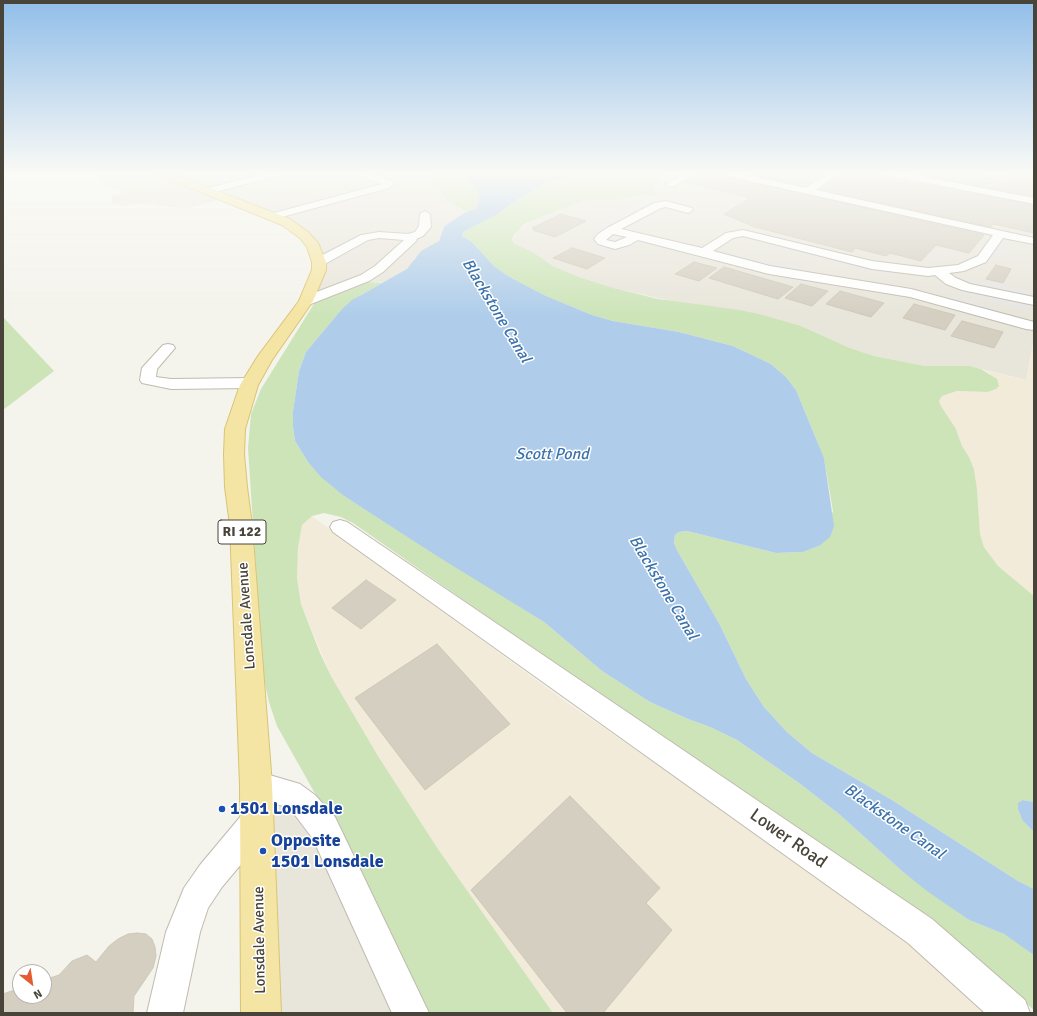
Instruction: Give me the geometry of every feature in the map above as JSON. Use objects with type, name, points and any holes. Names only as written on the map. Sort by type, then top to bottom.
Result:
[{"type":"main road","points":[[282,220],[304,235],[313,246],[319,262]]},
{"type":"main road","name":"Lonsdale Avenue","points":[[261,1013],[256,785],[241,525],[236,487],[234,454],[235,429],[250,383],[264,360],[306,301],[319,270],[319,262]]},
{"type":"street","points":[[319,262],[365,237],[379,235],[410,237],[419,234],[425,227],[425,220]]},
{"type":"street","points":[[630,220],[611,230],[704,252],[769,270],[911,293],[1031,326]]},
{"type":"street","points":[[940,220],[1034,241]]},
{"type":"street","points":[[704,252],[730,235],[744,233],[872,265],[933,271],[960,268],[982,259],[1001,234]]},
{"type":"street","points":[[306,301],[365,278],[404,248],[411,240],[410,237]]},
{"type":"street","points":[[911,293],[933,271]]},
{"type":"street","points":[[933,271],[966,287],[1034,301]]},
{"type":"street","points":[[168,348],[150,368],[148,380],[171,384],[250,383]]},
{"type":"street","name":"Lower Road","points":[[340,527],[920,931],[1012,1013]]},
{"type":"street","points":[[256,785],[290,794],[305,805],[324,828],[411,1013]]},
{"type":"street","points":[[165,1013],[183,932],[196,899],[211,876],[257,821]]},
{"type":"shaded area","points":[[275,220],[455,220],[444,227],[439,241],[415,258],[412,265],[398,276],[382,283],[375,282],[320,293],[312,288],[319,268],[302,232]]},
{"type":"shaded area","points":[[607,220],[648,220],[628,231],[651,237],[622,253],[614,251],[611,253],[585,246],[593,242],[595,235],[585,231]]},
{"type":"shaded area","points":[[1034,220],[1034,339],[1026,380],[970,366],[925,366],[874,356],[850,348],[801,326],[740,310],[684,304],[614,288],[579,277],[553,266],[534,253],[518,247],[512,240],[518,230],[531,221]]},
{"type":"shaded area","points":[[753,236],[901,271],[895,275],[859,269],[751,240]]},
{"type":"shaded area","points":[[1000,242],[1012,246],[1004,258],[991,256]]},
{"type":"shaded area","points":[[737,254],[768,262],[798,266],[798,270],[767,266],[730,257]]},
{"type":"shaded area","points":[[969,280],[985,284],[989,280],[1034,293],[1034,306],[1031,306],[1027,310],[959,293]]},
{"type":"shaded area","points":[[953,296],[993,307],[991,311],[944,299]]},
{"type":"shaded area","points":[[1034,340],[1034,596],[998,566],[984,547],[980,534],[974,469],[962,446],[956,429],[939,401],[942,396],[957,391],[988,392],[996,389],[990,373],[981,369],[1026,380]]},
{"type":"shaded area","points":[[312,516],[569,704],[884,919],[991,1013],[553,1013],[438,849],[378,756],[331,676],[301,604],[297,578],[298,548],[302,525]]},
{"type":"shaded area","points":[[254,781],[319,819],[317,797],[394,944],[426,1013],[256,1013]]},
{"type":"green space","points":[[485,220],[533,220],[523,225],[514,235],[512,240],[515,244],[534,253],[553,266],[579,277],[614,288],[658,299],[759,314],[801,326],[850,348],[874,356],[925,366],[970,366],[981,369],[997,379],[999,386],[996,389],[988,392],[957,391],[942,396],[939,401],[956,429],[962,446],[974,469],[980,534],[984,547],[998,566],[1034,596],[1034,802],[1023,800],[1023,821],[1034,832],[1034,889],[1018,881],[892,800],[812,753],[787,732],[764,707],[746,679],[720,625],[677,550],[674,543],[675,535],[679,532],[687,531],[776,553],[803,552],[819,546],[833,511],[824,459],[796,390],[786,377],[771,364],[733,346],[679,332],[613,321],[592,315],[544,295],[508,276],[495,267],[471,241],[462,236],[461,234]]},
{"type":"green space","points":[[367,282],[382,283],[359,296],[341,310],[306,352],[299,371],[293,411],[293,427],[295,441],[308,462],[344,496],[544,622],[602,671],[650,702],[737,740],[799,783],[839,814],[903,872],[969,920],[1004,934],[1025,947],[1034,955],[1034,1010],[946,936],[353,523],[341,517],[324,513],[312,516],[302,525],[298,548],[297,578],[301,604],[320,653],[331,676],[378,756],[438,849],[553,1013],[426,1013],[394,944],[317,797],[277,726],[269,702],[263,675],[248,448],[251,414],[261,389],[317,299],[352,284]]},
{"type":"green space","points":[[3,317],[54,371],[3,410]]},
{"type":"water","name":"Scott Pond","points":[[453,220],[485,220],[463,232],[462,236],[471,241],[495,267],[508,276],[544,295],[592,315],[613,321],[679,332],[733,346],[771,364],[786,377],[796,390],[824,458],[834,526],[830,537],[819,546],[803,552],[776,553],[687,531],[679,532],[675,535],[674,543],[677,550],[720,625],[746,679],[764,707],[787,732],[812,753],[892,800],[1018,881],[1034,889],[1034,955],[1004,934],[969,920],[927,891],[903,872],[839,814],[799,783],[737,740],[650,702],[602,671],[544,622],[344,496],[321,477],[308,462],[295,441],[293,427],[293,411],[299,371],[306,352],[341,310],[352,300],[407,269],[421,251],[439,241],[444,227]]},
{"type":"water","points":[[1023,800],[1034,802],[1034,832],[1023,821],[1018,809],[1018,803]]},
{"type":"building","points":[[548,220],[586,221],[555,237],[533,230],[536,229],[532,228]]},
{"type":"building","points":[[739,220],[919,220],[984,235],[969,253],[936,245],[921,261],[890,253],[886,256],[855,248],[852,252],[755,227]]},
{"type":"building","points":[[961,220],[1034,220],[1034,233],[993,224],[991,227]]},
{"type":"building","points":[[572,248],[605,258],[587,269],[553,258]]},
{"type":"building","points":[[694,262],[717,268],[699,281],[675,274]]},
{"type":"building","points":[[996,265],[1011,269],[1003,283],[986,279]]},
{"type":"building","points":[[724,267],[793,287],[778,299],[709,278]]},
{"type":"building","points":[[801,284],[828,291],[812,306],[785,298]]},
{"type":"building","points":[[840,291],[884,303],[871,317],[826,304]]},
{"type":"building","points":[[914,304],[955,315],[945,330],[903,318]]},
{"type":"building","points":[[962,321],[1003,332],[994,348],[951,336]]},
{"type":"building","points":[[366,580],[396,600],[361,629],[332,608]]},
{"type":"building","points":[[437,644],[510,724],[425,790],[355,698]]},
{"type":"building","points":[[570,796],[660,888],[646,903],[672,930],[603,1013],[567,1013],[471,890]]},
{"type":"building","points":[[128,934],[146,934],[152,939],[156,956],[153,968],[134,996],[133,1013],[3,1013],[3,994],[12,991],[12,1004],[52,1004],[52,977],[59,975],[72,961],[87,955],[96,962],[109,946]]},
{"type":"place","name":"1501 Lonsdale","points":[[222,809]]},
{"type":"place","name":"Opposite 1501 Lonsdale","points":[[263,851]]},
{"type":"water label","name":"Blackstone Canal","points":[[496,311]]},
{"type":"water label","name":"Blackstone Canal","points":[[663,588]]},
{"type":"water label","name":"Blackstone Canal","points":[[894,822]]}]
